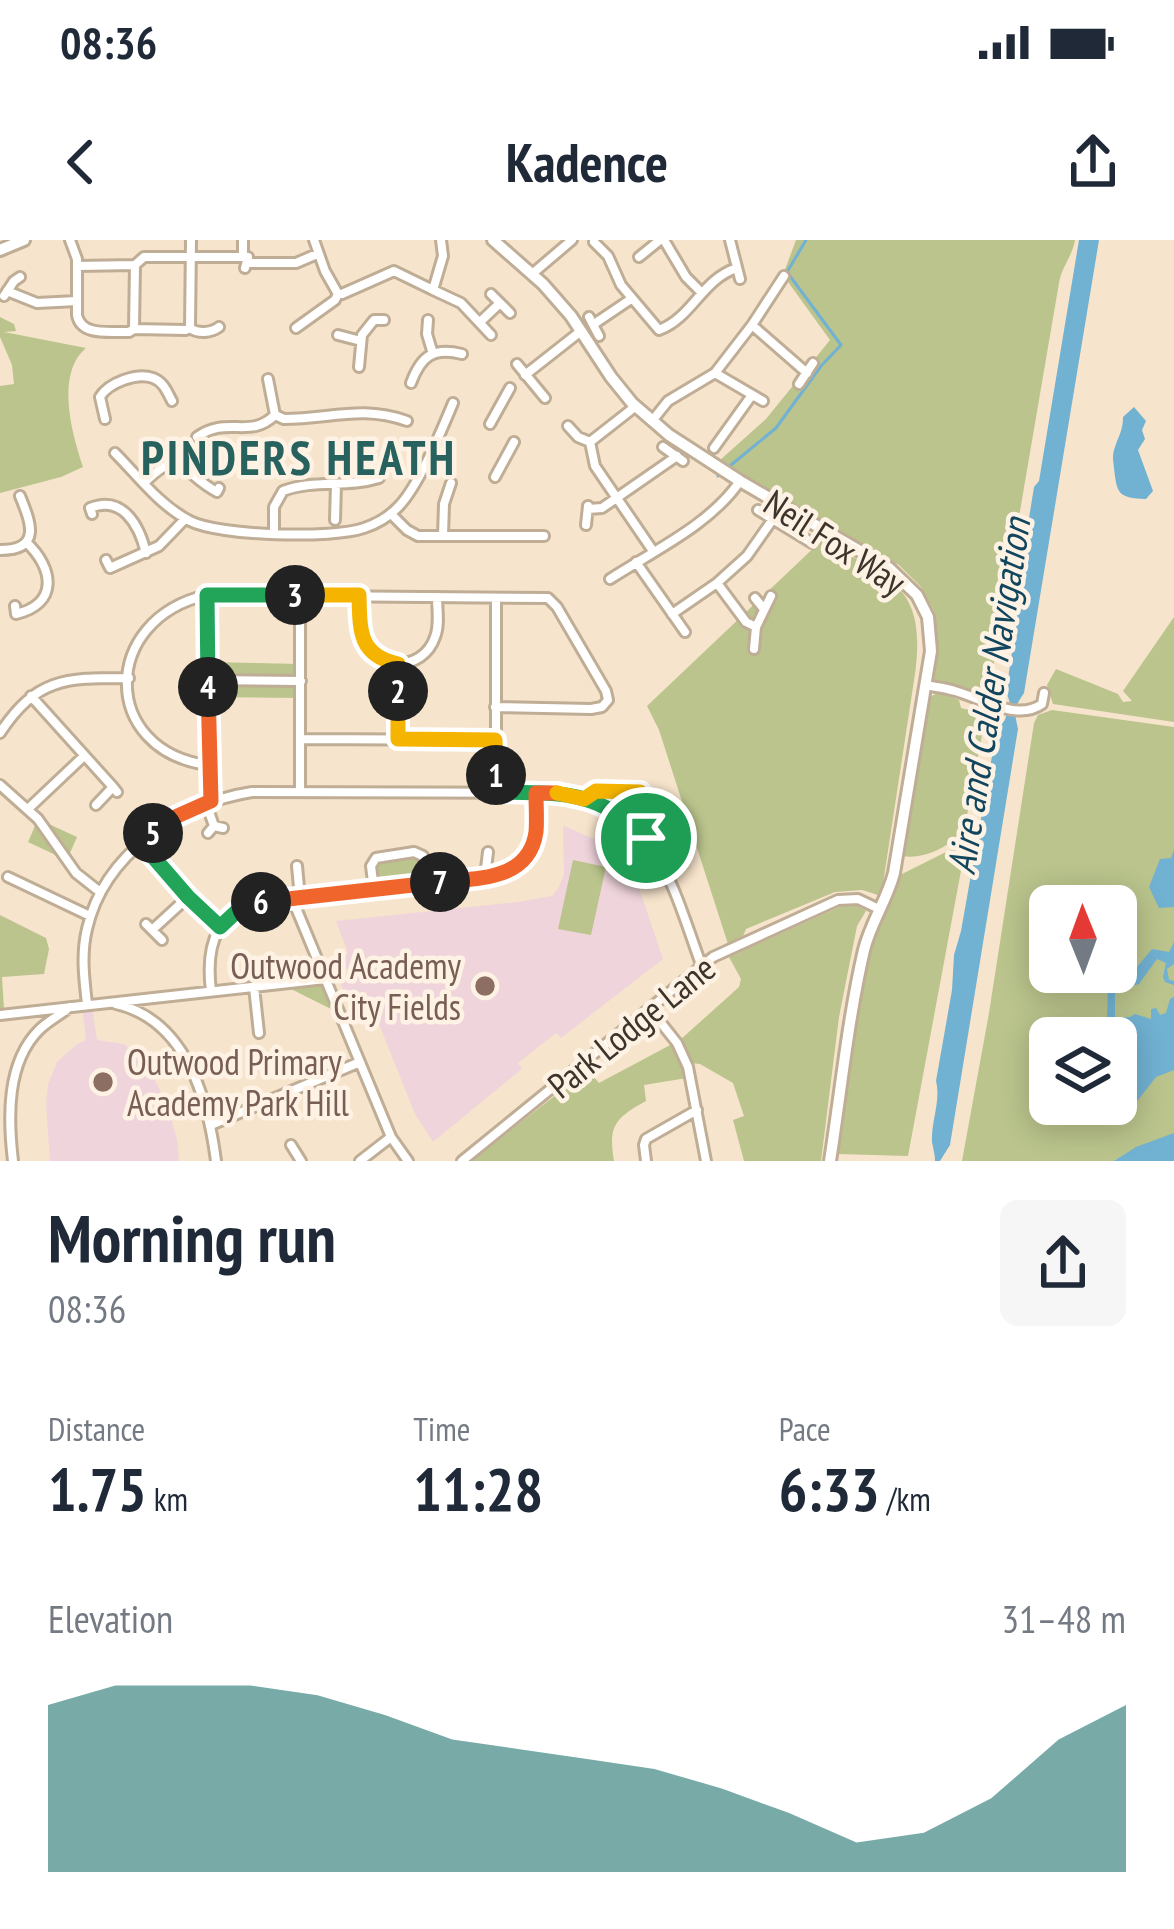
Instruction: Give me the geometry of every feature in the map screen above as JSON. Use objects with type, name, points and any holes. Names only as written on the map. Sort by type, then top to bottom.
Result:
[{"type":"main road","points":[[0,250],[24,240]]},
{"type":"main road","name":"Neil Fox Way","points":[[493,240],[534,276],[581,331],[611,377],[652,421],[740,481],[782,499],[901,576],[928,617],[925,685],[894,873],[864,951],[830,1161]]},
{"type":"street","points":[[70,240],[76,254],[78,323],[84,328],[129,332],[190,328],[196,332],[219,327]]},
{"type":"street","points":[[144,240],[144,257]]},
{"type":"street","points":[[190,328],[191,240]]},
{"type":"street","points":[[243,240],[245,263]]},
{"type":"street","points":[[314,240],[338,294]]},
{"type":"street","points":[[433,290],[443,256],[441,240]]},
{"type":"street","points":[[534,276],[572,240]]},
{"type":"street","points":[[639,256],[662,240],[702,293]]},
{"type":"street","points":[[730,240],[740,279]]},
{"type":"street","points":[[583,254],[595,241],[631,299],[659,330],[669,326],[722,273],[737,268]]},
{"type":"street","points":[[77,266],[135,265],[144,257],[296,263],[317,254]]},
{"type":"street","points":[[134,329],[135,265]]},
{"type":"street","points":[[296,328],[308,312],[338,294],[394,271],[460,303],[491,335]]},
{"type":"street","points":[[652,421],[668,401],[715,373],[784,276]]},
{"type":"street","points":[[20,278],[6,294],[37,303],[77,301]]},
{"type":"street","points":[[491,294],[510,313]]},
{"type":"street","points":[[599,336],[591,320],[631,299]]},
{"type":"street","points":[[480,322],[500,302]]},
{"type":"street","points":[[359,367],[361,340],[377,318]]},
{"type":"street","points":[[428,320],[433,354]]},
{"type":"street","points":[[752,326],[807,373]]},
{"type":"street","points":[[525,375],[581,331]]},
{"type":"street","points":[[344,334],[361,340]]},
{"type":"street","points":[[411,382],[418,365],[433,354],[462,354]]},
{"type":"street","points":[[799,384],[813,363]]},
{"type":"street","points":[[517,364],[545,398]]},
{"type":"street","points":[[715,373],[764,401]]},
{"type":"street","points":[[105,419],[100,397],[112,384],[154,378],[172,400]]},
{"type":"street","points":[[268,379],[274,415]]},
{"type":"street","points":[[490,424],[510,388]]},
{"type":"street","points":[[714,448],[752,395]]},
{"type":"street","points":[[115,453],[155,496],[185,518],[219,532],[348,532],[392,514],[408,495],[453,404]]},
{"type":"street","points":[[590,442],[636,406]]},
{"type":"street","points":[[274,415],[293,419],[363,411],[388,414],[403,422]]},
{"type":"street","points":[[196,437],[216,427],[266,424],[274,415]]},
{"type":"street","points":[[568,426],[590,442]]},
{"type":"street","points":[[495,477],[514,442]]},
{"type":"street","points":[[590,442],[596,466],[653,551]]},
{"type":"street","points":[[586,525],[588,507],[600,509],[680,459],[663,447]]},
{"type":"street","points":[[144,483],[170,463],[179,464],[217,492],[219,488]]},
{"type":"street","points":[[274,532],[274,507],[283,491],[379,478]]},
{"type":"street","points":[[610,579],[700,524],[726,502],[740,481]]},
{"type":"street","points":[[443,536],[444,504],[451,483]]},
{"type":"street","points":[[335,520],[336,484]]},
{"type":"street","points":[[0,550],[15,550],[26,542],[31,527],[20,496]]},
{"type":"street","points":[[92,514],[90,508],[102,503],[126,511],[140,532],[146,553]]},
{"type":"street","points":[[758,510],[812,543]]},
{"type":"street","points":[[392,514],[418,536],[544,536]]},
{"type":"street","points":[[106,560],[110,568],[146,553],[169,538],[185,518]]},
{"type":"street","points":[[672,614],[747,556],[773,520]]},
{"type":"street","points":[[15,606],[16,614],[32,610],[43,603],[46,592],[43,561],[26,542]]},
{"type":"street","points":[[636,562],[685,632]]},
{"type":"street","points":[[717,583],[746,622],[756,628]]},
{"type":"street","points":[[207,595],[208,802],[215,829]]},
{"type":"street","points":[[208,765],[178,758],[151,742],[129,702],[128,679],[132,654],[146,628],[171,608],[207,595],[551,600],[608,700],[592,709],[495,707]]},
{"type":"street","points":[[300,595],[300,791]]},
{"type":"street","points":[[359,595],[365,643],[376,656],[398,664],[418,659],[435,638],[437,597]]},
{"type":"street","points":[[754,649],[756,628],[771,596]]},
{"type":"street","points":[[496,598],[496,792]]},
{"type":"street","points":[[755,598],[763,608]]},
{"type":"street","points":[[398,664],[398,739]]},
{"type":"street","points":[[0,733],[31,696],[50,686],[76,679],[128,679]]},
{"type":"street","points":[[208,680],[301,681]]},
{"type":"street","points":[[925,685],[1023,710],[1039,707],[1044,693]]},
{"type":"street","points":[[31,696],[116,790],[96,805]]},
{"type":"street","points":[[301,739],[495,740]]},
{"type":"street","points":[[28,808],[84,756]]},
{"type":"street","points":[[0,785],[28,808],[66,862],[100,892]]},
{"type":"street","points":[[87,1004],[82,960],[100,892],[142,844],[175,817],[208,802],[252,791],[561,793],[600,804],[646,838],[658,854],[702,967]]},
{"type":"street","points":[[584,799],[596,791],[640,792],[647,800],[646,838]]},
{"type":"street","points":[[211,991],[209,956],[220,927],[236,912],[248,905],[508,872],[527,855],[536,833],[536,793]]},
{"type":"street","points":[[142,844],[220,927]]},
{"type":"street","points":[[374,889],[372,861],[414,852],[423,856],[428,883]]},
{"type":"street","points":[[485,878],[488,852]]},
{"type":"street","points":[[297,866],[296,908],[391,1137],[408,1161]]},
{"type":"street","points":[[8,877],[91,916]]},
{"type":"street","points":[[162,940],[149,926],[188,897]]},
{"type":"street","name":"Park Lodge Lane","points":[[463,1161],[713,957],[752,933],[790,927],[831,898],[855,899],[879,909]]},
{"type":"street","points":[[0,1015],[325,979]]},
{"type":"street","points":[[254,987],[259,1033]]},
{"type":"street","points":[[149,1017],[148,1005],[154,998]]},
{"type":"street","points":[[109,1002],[149,1017],[181,1049],[211,1125],[216,1161]]},
{"type":"street","points":[[13,1161],[10,1124],[15,1077],[24,1050],[42,1027],[72,1006]]},
{"type":"street","points":[[650,1009],[682,1053],[706,1161]]},
{"type":"street","points":[[33,1011],[42,1027]]},
{"type":"street","points":[[211,1125],[360,1062]]},
{"type":"street","points":[[646,1161],[646,1139],[697,1110]]},
{"type":"street","points":[[360,1161],[391,1137]]},
{"type":"street","points":[[291,1145],[302,1161]]},
{"type":"shaded area","name":"Outwood Academy City Fields","points":[[563,825],[611,847],[623,827],[648,856],[657,870],[636,879],[663,959],[561,1038],[556,1033],[518,1063],[522,1069],[433,1142],[415,1114],[366,992],[347,998],[344,993],[339,979],[349,975],[342,957],[348,953],[336,921],[552,896],[564,874]]},
{"type":"shaded area","name":"Outwood Primary Academy Park Hill","points":[[82,1006],[92,1006],[97,1040],[124,1044],[147,1064],[168,1107],[179,1161],[50,1161],[48,1084],[57,1062],[86,1040]]},
{"type":"green space","points":[[796,240],[1075,240],[1059,283],[988,698],[932,679],[937,635],[934,611],[921,587],[899,565],[719,461],[766,419],[830,340],[783,275]]},
{"type":"green space","points":[[0,317],[14,324],[16,331],[4,332],[86,348],[71,373],[69,388],[71,422],[83,467],[0,493],[0,386],[14,384],[0,337]]},
{"type":"green space","points":[[822,540],[899,588],[915,621],[915,674],[882,890],[878,895],[862,890],[835,892],[746,929],[728,944],[659,730],[647,706]]},
{"type":"green space","points":[[1174,617],[1174,722],[1053,704],[1047,685],[1056,669],[1118,694],[1123,702],[1132,701],[1123,691]]},
{"type":"green space","points":[[208,662],[301,664],[301,698],[208,697]]},
{"type":"green space","points":[[939,692],[959,700],[961,708],[986,714],[965,826],[938,850],[903,856],[930,697]]},
{"type":"green space","points":[[1052,710],[1174,727],[1174,1161],[962,1161],[1038,715]]},
{"type":"green space","points":[[38,819],[77,837],[66,862],[28,842]]},
{"type":"green space","points":[[968,833],[908,1156],[838,1154],[870,952],[900,875],[952,849]]},
{"type":"green space","points":[[418,853],[428,883],[374,889],[372,861]]},
{"type":"green space","points":[[573,860],[606,867],[591,935],[558,929]]},
{"type":"green space","points":[[846,904],[866,911],[857,926],[839,1017],[821,1161],[744,1161],[733,1120],[744,1116],[733,1083],[690,1063],[680,1040],[739,987],[741,979],[729,957]]},
{"type":"green space","points":[[0,915],[46,938],[49,949],[44,974],[2,977],[4,1009],[0,1009]]},
{"type":"green space","points":[[314,953],[339,1013],[281,984]]},
{"type":"green space","points":[[674,1043],[687,1078],[644,1085],[646,1101],[621,1118],[613,1131],[614,1161],[471,1161],[588,1070],[599,1083]]},
{"type":"water","points":[[1079,240],[1099,240],[1024,693],[1015,710],[1018,729],[950,1145],[940,1161],[935,1161],[936,1081],[954,955],[997,728],[1010,703],[1006,691],[1017,593]]},
{"type":"water","points":[[1134,407],[1146,421],[1145,439],[1138,450],[1153,491],[1146,499],[1124,496],[1115,477],[1114,450],[1123,417]]},
{"type":"water","points":[[1174,850],[1174,907],[1159,908],[1149,887],[1160,859],[1171,858]]},
{"type":"water","points":[[1174,942],[1174,964],[1167,969],[1174,985],[1165,982],[1166,963],[1157,959],[1137,984],[1137,967],[1152,949],[1169,952]]},
{"type":"water","points":[[1108,993],[1115,993],[1115,1017],[1107,1017]]},
{"type":"water","points":[[1174,997],[1174,1070],[1156,1077],[1137,1101],[1137,1017],[1130,1017],[1135,1014],[1151,1019],[1151,1009],[1156,1008],[1160,1015],[1166,1013]]},
{"type":"water","points":[[1174,1133],[1174,1161],[1114,1161],[1136,1147]]},
{"type":"waterway","points":[[731,465],[776,428],[841,345],[787,272],[806,240]]},
{"type":"place","name":"Outwood Academy City Fields","points":[[485,986]]},
{"type":"place","name":"Outwood Primary Academy Park Hill","points":[[103,1082]]},
{"type":"district","name":"PINDERS HEATH","points":[[299,457]]},
{"type":"route","points":[[646,838],[600,804],[572,794],[561,793],[496,792],[495,740],[398,739],[398,664],[385,662],[365,643],[359,595],[220,594],[207,595],[211,801],[175,817],[142,844],[220,927],[236,912],[259,902],[508,872],[527,855],[536,833],[536,793],[584,799],[596,791],[640,792],[647,800],[646,838]]},
{"type":"water label","name":"Aire and Calder Navigation","points":[[988,696]]}]
